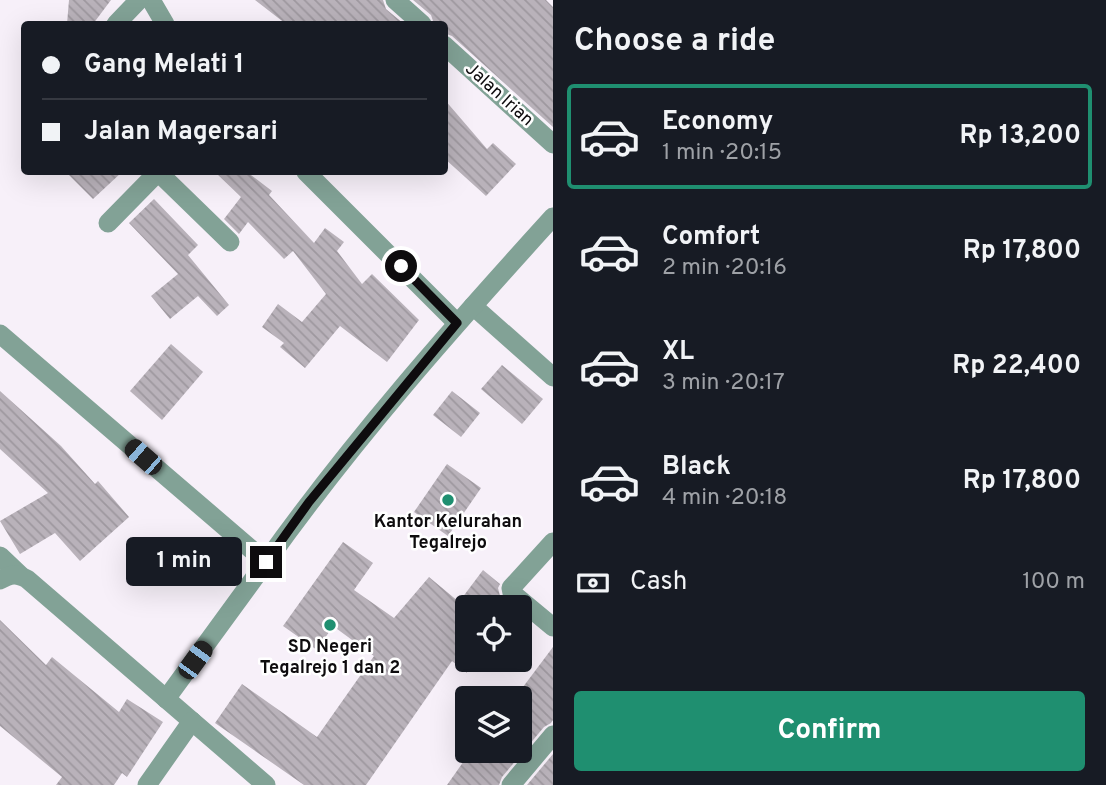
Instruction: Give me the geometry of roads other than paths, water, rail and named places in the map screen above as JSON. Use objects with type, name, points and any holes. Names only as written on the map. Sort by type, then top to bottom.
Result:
[{"type":"street","points":[[119,21],[139,0]]},
{"type":"street","points":[[151,0],[163,21]]},
{"type":"street","points":[[395,0],[419,21]]},
{"type":"street","name":"Jalan Irian","points":[[448,49],[553,144]]},
{"type":"street","points":[[108,223],[155,175]]},
{"type":"street","points":[[161,175],[230,242]]},
{"type":"street","points":[[309,175],[457,323]]},
{"type":"street","points":[[166,699],[309,502],[457,323],[552,220]]},
{"type":"street","points":[[473,306],[553,377]]},
{"type":"street","points":[[0,334],[266,562]]},
{"type":"street","points":[[553,542],[511,588],[512,593],[553,627]]},
{"type":"street","points":[[0,556],[266,785]]},
{"type":"street","points":[[0,580],[11,574],[20,575]]},
{"type":"street","points":[[147,785],[192,721]]},
{"type":"street","points":[[512,785],[553,735]]},
{"type":"place","name":"Kantor Kelurahan Tegalrejo","points":[[448,500]]},
{"type":"place","name":"SD Negeri Tegalrejo 1 dan 2","points":[[330,625]]}]
